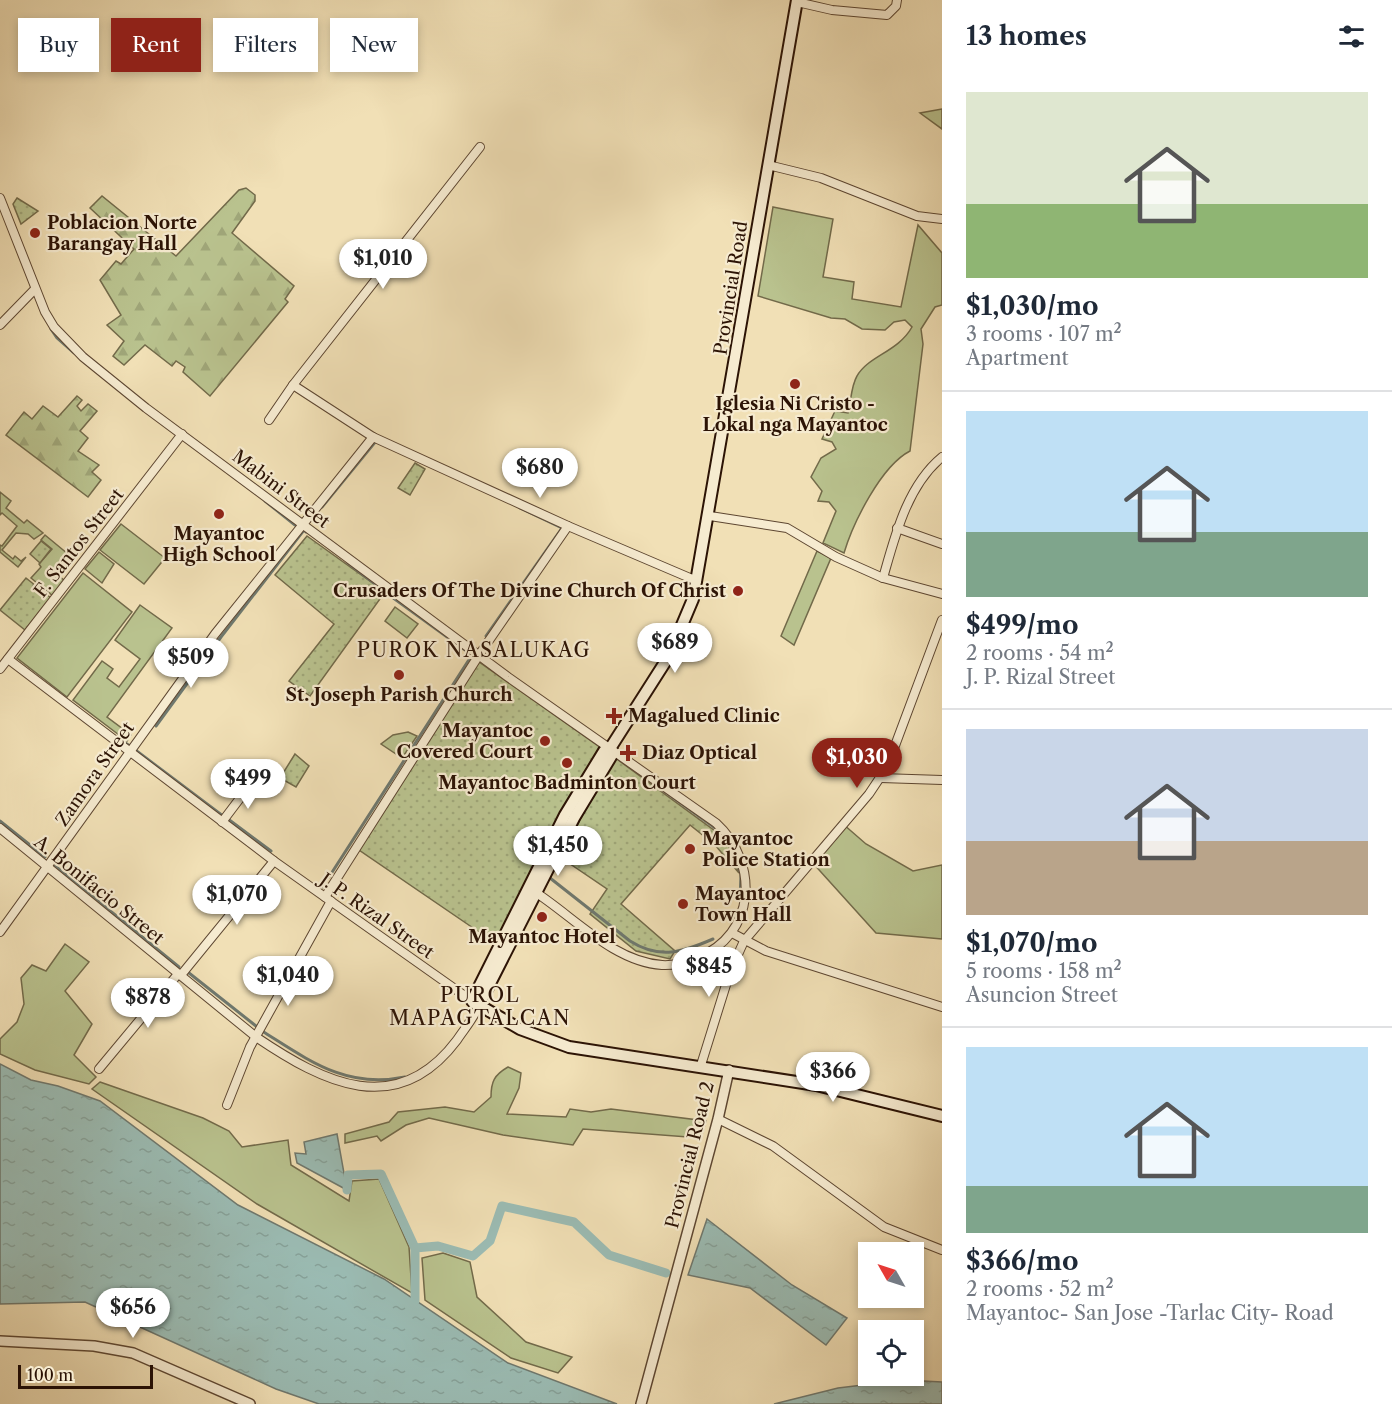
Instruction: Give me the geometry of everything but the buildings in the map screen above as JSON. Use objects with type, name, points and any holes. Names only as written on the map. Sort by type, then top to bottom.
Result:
[{"type":"main road","name":"Provincial Road","points":[[475,1007],[571,814],[612,755],[611,747],[644,699],[676,642],[688,615],[710,516],[797,1]]},
{"type":"main road","name":"Provincial Road 2","points":[[475,1007],[520,1029],[569,1047],[729,1070]]},
{"type":"main road","points":[[729,1070],[853,1093],[942,1116]]},
{"type":"street","points":[[797,1],[832,10],[887,15],[896,6],[897,0]]},
{"type":"street","points":[[269,420],[293,385],[480,147]]},
{"type":"street","points":[[768,165],[821,178],[917,216],[942,219]]},
{"type":"street","name":"Mabini Street","points":[[0,198],[49,320],[67,341],[110,379],[303,526],[479,655],[716,823],[734,843],[743,867],[745,896],[741,916],[732,933]]},
{"type":"street","points":[[0,325],[36,289]]},
{"type":"street","points":[[293,385],[373,437],[568,526],[697,581]]},
{"type":"street","name":"F. Santos Street","points":[[0,669],[182,434]]},
{"type":"street","name":"Zamora Street","points":[[0,933],[246,593],[303,526],[373,437]]},
{"type":"street","points":[[883,578],[897,528],[919,481],[942,457]]},
{"type":"street","points":[[710,516],[787,528],[836,557],[883,578],[942,594]]},
{"type":"street","points":[[227,1105],[238,1073],[328,899],[479,655],[568,526]]},
{"type":"street","points":[[897,528],[942,544]]},
{"type":"street","points":[[701,1065],[730,972],[744,941],[880,778],[893,753],[942,620]]},
{"type":"street","name":"J. P. Rizal Street","points":[[8,659],[274,861],[475,1007]]},
{"type":"street","points":[[880,778],[942,780]]},
{"type":"street","points":[[222,822],[253,781]]},
{"type":"street","name":"A. Bonifacio Street","points":[[0,828],[256,1037],[315,1073],[349,1084],[386,1087],[407,1082],[432,1069],[475,1007]]},
{"type":"street","points":[[99,1069],[274,861]]},
{"type":"street","points":[[532,890],[611,945],[654,964],[679,964],[704,956],[724,943],[732,933],[766,951],[942,1007]]},
{"type":"street","name":"Provincial Road 2","points":[[641,1404],[718,1119],[729,1070]]},
{"type":"street","points":[[718,1119],[773,1146],[884,1227],[942,1250]]},
{"type":"street","points":[[0,1341],[94,1346],[133,1353],[250,1404]]},
{"type":"green space","points":[[942,109],[942,129],[920,113]]},
{"type":"green space","points":[[246,188],[255,195],[255,201],[232,233],[294,286],[285,299],[288,302],[210,396],[183,372],[185,367],[176,361],[172,366],[145,345],[124,365],[113,356],[124,341],[107,325],[121,315],[100,280],[116,261],[121,264],[134,249],[90,208],[102,196],[176,256],[239,190]]},
{"type":"green space","points":[[17,198],[38,211],[21,224],[13,204]]},
{"type":"green space","points":[[773,207],[833,219],[823,277],[854,282],[852,299],[901,307],[918,225],[942,253],[942,305],[935,307],[921,329],[923,344],[910,451],[899,458],[879,482],[861,511],[844,553],[823,543],[836,511],[829,502],[818,501],[822,491],[811,477],[821,458],[836,449],[832,442],[822,439],[835,411],[848,413],[853,384],[862,369],[899,342],[912,327],[905,320],[894,322],[885,330],[862,329],[845,319],[831,318],[758,296]]},
{"type":"green space","points":[[77,396],[82,400],[77,406],[81,411],[88,404],[97,411],[80,431],[88,438],[78,451],[99,465],[92,472],[101,480],[88,497],[6,435],[24,412],[32,419],[43,406],[58,417]]},
{"type":"green space","points":[[415,463],[425,469],[410,495],[398,488]]},
{"type":"green space","points":[[0,492],[11,501],[6,508],[24,523],[27,520],[43,533],[34,539],[28,534],[16,533],[2,550],[13,559],[15,556],[21,561],[26,557],[18,567],[0,552],[0,545],[2,546],[17,526],[2,513],[0,515]]},
{"type":"green space","points":[[121,524],[165,558],[144,584],[100,550]]},
{"type":"green space","points":[[45,535],[74,559],[58,575],[65,581],[53,596],[31,578],[52,549],[41,540]]},
{"type":"green space","points":[[307,536],[385,592],[310,696],[289,681],[334,624],[275,575]]},
{"type":"green space","points":[[41,541],[51,549],[40,563],[30,554]]},
{"type":"green space","points":[[817,551],[831,558],[794,645],[781,636]]},
{"type":"green space","points":[[99,552],[114,564],[102,583],[85,569]]},
{"type":"green space","points":[[83,573],[132,612],[67,697],[17,658]]},
{"type":"green space","points":[[26,578],[51,598],[25,630],[0,610]]},
{"type":"green space","points":[[140,605],[172,628],[107,717],[131,735],[127,741],[73,700],[102,661],[113,669],[107,678],[119,687],[140,659],[115,640]]},
{"type":"green space","points":[[395,607],[418,624],[407,638],[385,621]]},
{"type":"green space","points":[[479,662],[601,748],[498,945],[359,850]]},
{"type":"green space","points":[[408,732],[417,736],[402,758],[381,744],[393,735]]},
{"type":"green space","points":[[295,754],[309,766],[296,787],[280,778]]},
{"type":"green space","points":[[614,757],[726,839],[739,873],[715,845],[690,825],[621,904],[675,951],[670,959],[636,951],[590,914],[607,889],[560,857]]},
{"type":"green space","points":[[843,824],[866,844],[913,871],[942,865],[942,939],[876,933],[811,861]]},
{"type":"green space","points":[[65,944],[89,962],[65,991],[92,1024],[74,1055],[96,1077],[89,1084],[35,1070],[0,1054],[0,1039],[17,1022],[24,1004],[21,978],[32,965],[46,971]]},
{"type":"green space","points":[[508,1067],[521,1073],[519,1088],[507,1114],[566,1117],[570,1109],[591,1112],[611,1109],[706,1121],[701,1138],[583,1129],[573,1145],[503,1135],[429,1118],[406,1125],[381,1141],[377,1136],[345,1143],[345,1134],[389,1122],[398,1112],[445,1107],[474,1112],[491,1097],[494,1079]]},
{"type":"green space","points":[[100,1082],[203,1118],[229,1131],[242,1147],[288,1140],[291,1165],[349,1201],[352,1181],[379,1179],[409,1247],[412,1293],[257,1204],[92,1089]]},
{"type":"green space","points":[[443,1253],[470,1262],[477,1297],[526,1342],[572,1357],[558,1373],[511,1358],[425,1300],[422,1258]]},
{"type":"water","points":[[0,1064],[31,1080],[58,1086],[100,1101],[238,1205],[384,1279],[508,1363],[617,1404],[319,1404],[276,1389],[85,1302],[0,1304]]},
{"type":"water","points":[[337,1134],[347,1190],[297,1163],[295,1153],[306,1154],[304,1142]]},
{"type":"water","points":[[707,1219],[792,1285],[847,1318],[826,1345],[750,1288],[688,1275]]},
{"type":"water","points":[[924,1381],[942,1382],[942,1404],[774,1404],[838,1388],[858,1386],[924,1386]]},
{"type":"waterway","points":[[51,329],[57,338],[74,353]]},
{"type":"waterway","points":[[322,507],[376,441]]},
{"type":"waterway","points":[[265,501],[295,525]]},
{"type":"waterway","points":[[486,636],[562,528],[520,508]]},
{"type":"waterway","points":[[156,726],[221,637],[304,530],[306,532]]},
{"type":"waterway","points":[[347,562],[383,590]]},
{"type":"waterway","points":[[329,877],[472,655],[385,592]]},
{"type":"waterway","points":[[116,737],[130,746]]},
{"type":"waterway","points":[[134,749],[223,816]]},
{"type":"waterway","points":[[660,788],[718,830]]},
{"type":"waterway","points":[[228,819],[271,851]]},
{"type":"waterway","points":[[0,821],[45,857]]},
{"type":"waterway","points":[[735,855],[741,874],[740,900]]},
{"type":"waterway","points":[[55,866],[179,967]]},
{"type":"waterway","points":[[550,878],[630,941],[651,951],[672,952],[713,939]]},
{"type":"waterway","points":[[189,973],[256,1026]]},
{"type":"waterway","points":[[262,1031],[296,1053],[346,1076],[384,1080],[405,1077]]},
{"type":"waterway","points":[[347,1190],[348,1175],[381,1174],[415,1248]]},
{"type":"waterway","points":[[415,1301],[415,1248],[438,1246],[473,1256],[490,1241],[502,1206],[574,1222],[609,1255],[666,1273]]},
{"type":"place","name":"Poblacion Norte Barangay Hall","points":[[35,233]]},
{"type":"place","name":"Iglesia Ni Cristo - Lokal nga Mayantoc","points":[[795,384]]},
{"type":"place","name":"Mayantoc High School","points":[[219,514]]},
{"type":"place","name":"Crusaders Of The Divine Church Of Christ","points":[[738,591]]},
{"type":"place","name":"St. Joseph Parish Church","points":[[399,675]]},
{"type":"place","name":"Magalued Clinic","points":[[614,716]]},
{"type":"place","name":"Mayantoc Covered Court","points":[[545,741]]},
{"type":"place","name":"Diaz Optical","points":[[628,753]]},
{"type":"place","name":"Mayantoc Badminton Court","points":[[567,763]]},
{"type":"place","name":"Mayantoc Police Station","points":[[690,849]]},
{"type":"place","name":"Mayantoc Town Hall","points":[[683,904]]},
{"type":"place","name":"Mayantoc Hotel","points":[[542,917]]},
{"type":"district","name":"PUROK NASALUKAG","points":[[474,650]]},
{"type":"district","name":"PUROL MAPAGTALCAN","points":[[480,1006]]}]
